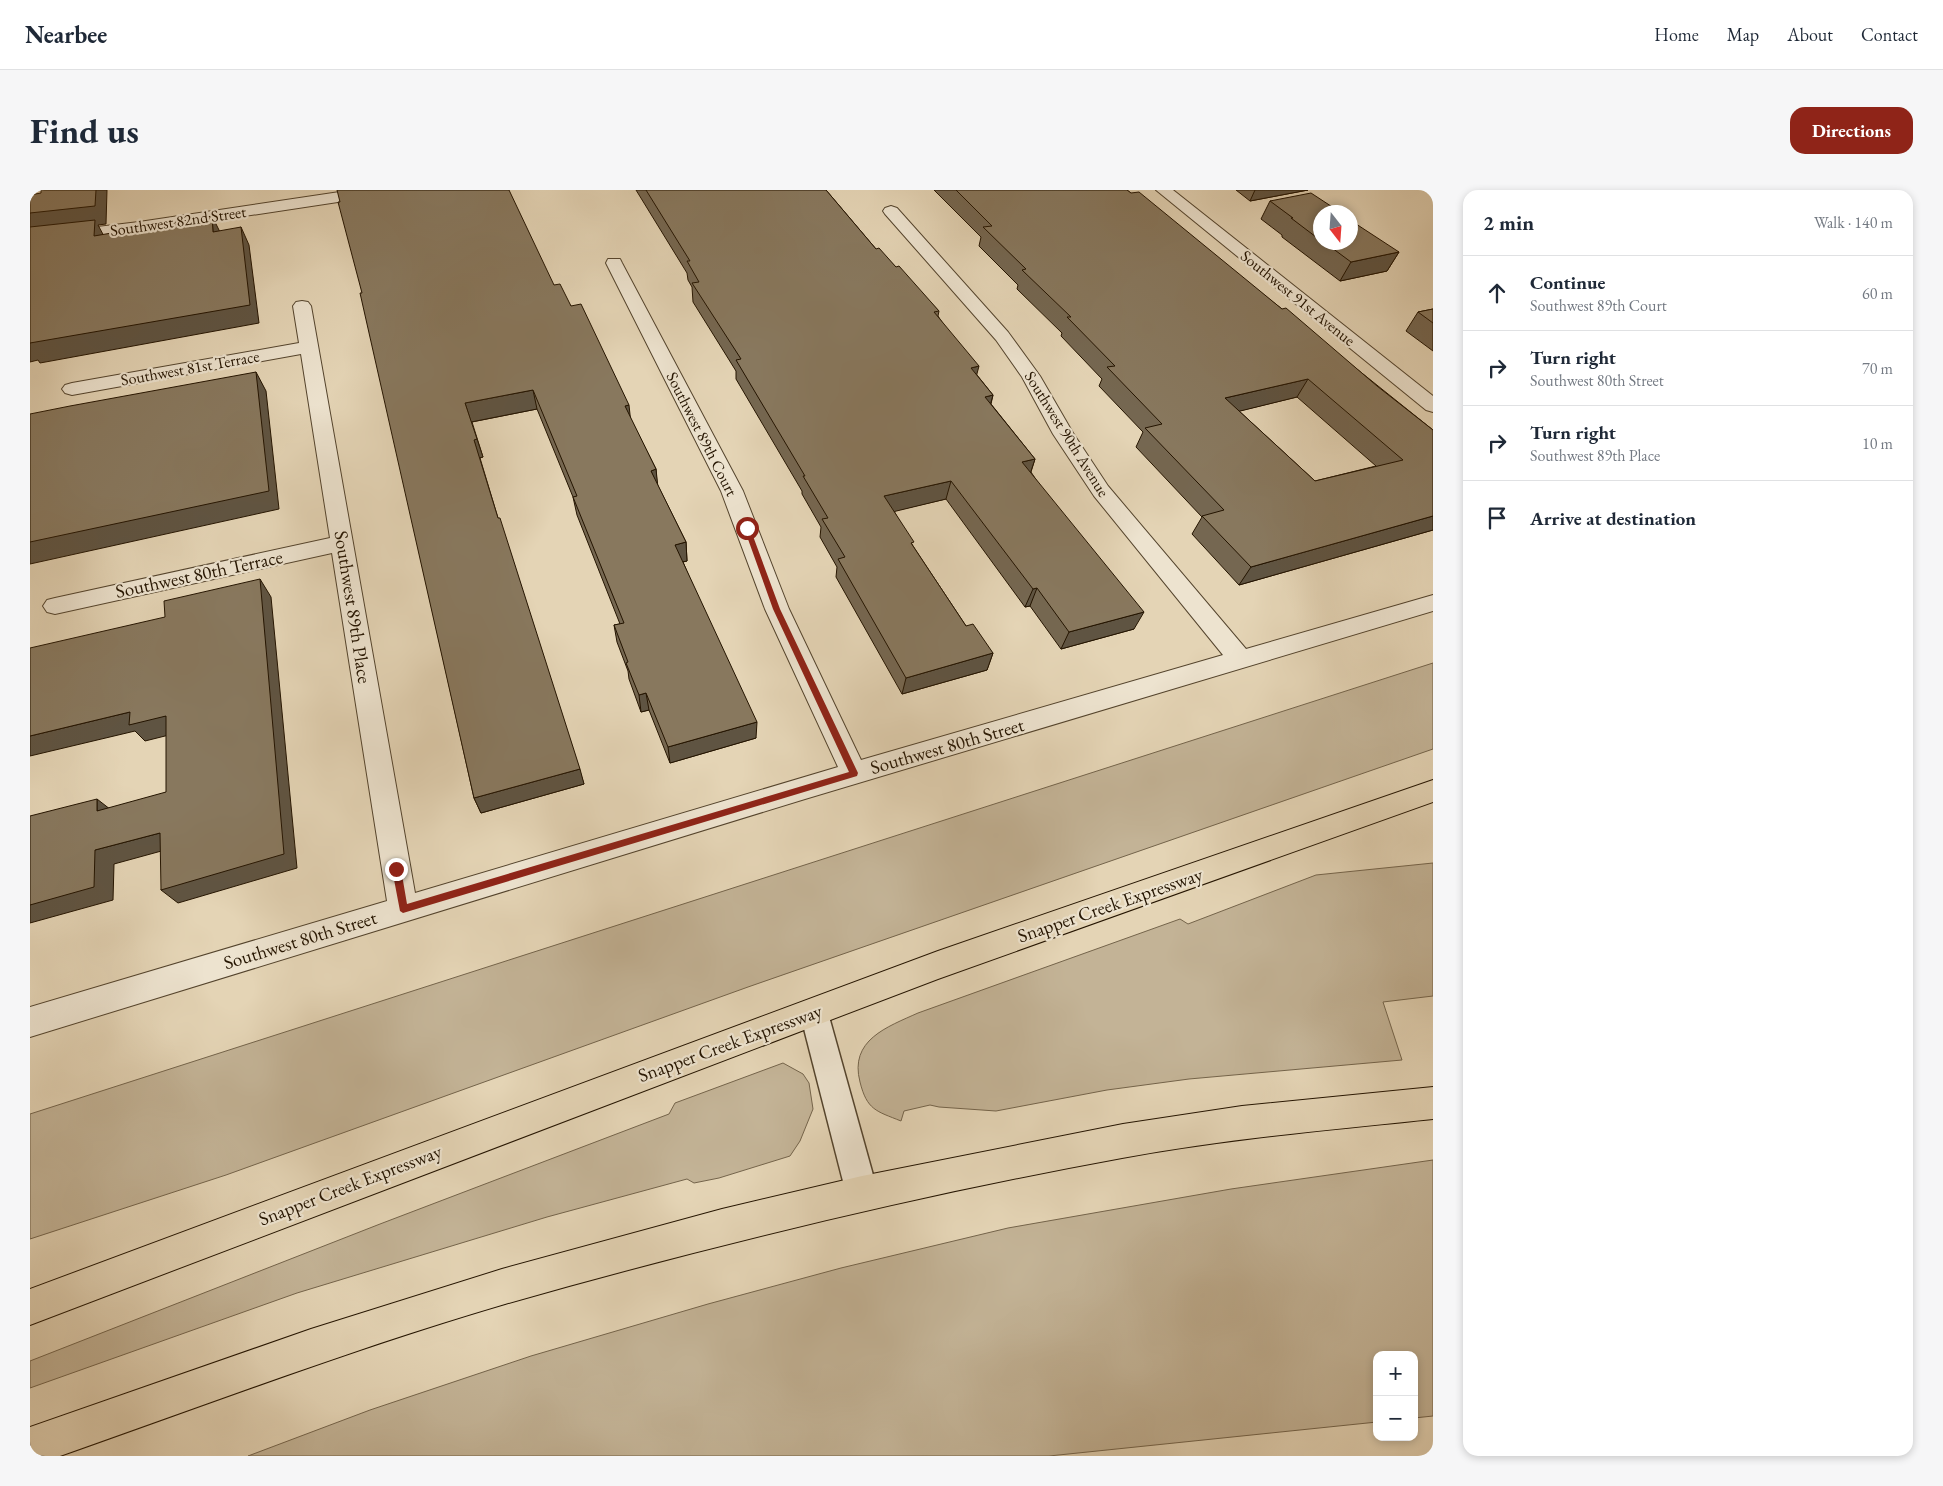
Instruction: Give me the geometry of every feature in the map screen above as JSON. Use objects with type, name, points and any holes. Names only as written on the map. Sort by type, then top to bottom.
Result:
[{"type":"highway","name":"Snapper Creek Expressway","points":[[30,1306],[938,965],[1433,791]]},
{"type":"highway","points":[[30,1447],[311,1348],[502,1287],[722,1227],[862,1193],[1123,1140],[1242,1123],[1433,1103]]},
{"type":"street","name":"Southwest 82nd Street","points":[[30,240],[130,228],[283,198],[384,190]]},
{"type":"street","name":"Southwest 91st Avenue","points":[[1164,190],[1433,406]]},
{"type":"street","name":"Southwest 90th Avenue","points":[[891,211],[1002,336],[1031,376],[1063,434],[1101,491],[1242,660]]},
{"type":"street","name":"Southwest 89th Court","points":[[614,263],[732,491],[776,609],[854,773]]},
{"type":"street","name":"Southwest 89th Place","points":[[302,306],[403,909]]},
{"type":"street","name":"Southwest 81st Terrace","points":[[72,389],[309,347]]},
{"type":"street","name":"Southwest 80th Terrace","points":[[55,606],[343,543]]},
{"type":"street","name":"Southwest 80th Street","points":[[30,1022],[854,773],[1433,603]]},
{"type":"lane","points":[[814,1013],[862,1193]]},
{"type":"shaded area","points":[[1433,663],[1433,749],[748,987],[226,1175],[30,1239],[30,1114]]},
{"type":"shaded area","points":[[1433,863],[1433,996],[1383,1002],[1402,1060],[1189,1079],[1107,1090],[996,1111],[930,1105],[904,1111],[901,1121],[879,1112],[869,1104],[863,1091],[858,1068],[860,1055],[865,1045],[883,1030],[918,1013],[1180,919],[1188,924],[1316,875]]},
{"type":"shaded area","points":[[783,1063],[803,1074],[809,1083],[813,1109],[800,1141],[790,1156],[719,1178],[694,1183],[687,1179],[547,1217],[297,1293],[30,1388],[30,1361],[380,1224],[669,1114],[675,1103]]},
{"type":"shaded area","points":[[1433,1160],[1433,1416],[1418,1418],[1418,1351],[1373,1351],[1373,1422],[1049,1456],[248,1456],[370,1410],[531,1356],[708,1304],[841,1268],[1008,1228],[1231,1189]]},
{"type":"building","points":[[41,190],[96,190],[95,206],[30,213],[30,195],[41,193]]},
{"type":"building","points":[[337,190],[509,190],[554,285],[560,284],[571,306],[581,304],[629,405],[625,406],[656,469],[651,471],[686,542],[675,545],[757,722],[668,747],[646,693],[639,695],[626,663],[628,662],[614,625],[624,623],[573,497],[577,496],[533,390],[465,403],[477,439],[474,440],[498,518],[500,518],[580,769],[474,798],[360,293],[362,293],[338,202],[340,202]]},
{"type":"building","points":[[646,190],[826,190],[876,249],[879,248],[896,267],[899,266],[939,311],[934,312],[979,366],[971,368],[993,395],[985,397],[1035,459],[1022,462],[1144,612],[1069,632],[1037,588],[1033,589],[951,481],[884,496],[914,542],[911,543],[966,626],[973,624],[993,653],[906,678],[838,559],[845,557],[822,519],[828,518],[736,360],[741,359],[692,283],[699,282],[687,261],[690,261]]},
{"type":"building","points":[[956,190],[1127,190],[1131,193],[1139,192],[1282,309],[1286,308],[1377,386],[1433,430],[1433,516],[1251,567],[1202,516],[1224,510],[1145,428],[1162,424],[1107,367],[1115,366],[1067,317],[1071,317],[1022,270],[1026,269],[983,227],[992,226]],"holes":[[[1308,379],[1403,460],[1315,481],[1225,398]]]},
{"type":"building","points":[[1311,193],[1329,205],[1313,205],[1313,235],[1270,201]]},
{"type":"building","points":[[212,216],[213,232],[241,227],[250,305],[30,343],[30,227],[95,220],[94,236]]},
{"type":"building","points":[[1358,225],[1399,252],[1351,262],[1335,250],[1358,250]]},
{"type":"building","points":[[1433,309],[1433,323],[1418,312]]},
{"type":"building","points":[[256,372],[269,491],[30,542],[30,414]]},
{"type":"building","points":[[260,579],[284,854],[161,890],[160,833],[95,850],[94,887],[30,905],[30,816],[97,799],[97,811],[166,792],[166,716],[129,725],[130,712],[30,736],[30,648],[165,617],[164,601]]},
{"type":"route","points":[[396,869],[403,909],[854,773],[776,609],[747,528]]}]
